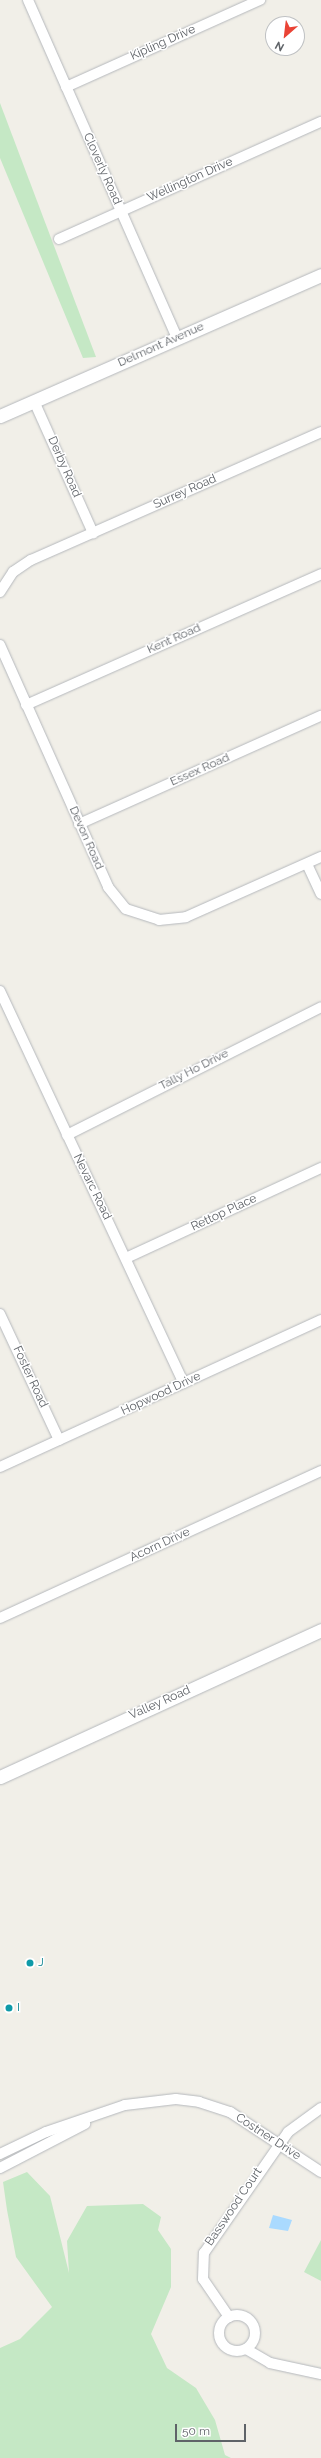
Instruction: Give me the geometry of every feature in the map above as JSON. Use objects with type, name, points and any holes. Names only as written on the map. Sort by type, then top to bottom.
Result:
[{"type":"street","name":"Cloverly Road","points":[[28,0],[177,338]]},
{"type":"street","name":"Kipling Drive","points":[[66,87],[260,0]]},
{"type":"street","name":"Wellington Drive","points":[[59,239],[321,122]]},
{"type":"street","name":"Delmont Avenue","points":[[0,416],[321,275]]},
{"type":"street","name":"Derby Road","points":[[34,401],[93,533]]},
{"type":"street","name":"Surrey Road","points":[[0,592],[13,572],[48,552],[321,432]]},
{"type":"street","name":"Kent Road","points":[[26,705],[321,574]]},
{"type":"street","name":"Devon Road","points":[[0,645],[111,893],[136,915],[172,920],[247,890],[321,857]]},
{"type":"street","name":"Essex Road","points":[[79,824],[321,716]]},
{"type":"street","points":[[307,864],[321,894]]},
{"type":"street","name":"Nevarc Road","points":[[0,991],[184,1383]]},
{"type":"street","name":"Tally Ho Drive","points":[[67,1135],[321,1006]]},
{"type":"street","name":"Rettop Place","points":[[126,1258],[321,1168]]},
{"type":"street","name":"Foster Road","points":[[0,1314],[59,1440]]},
{"type":"street","name":"Hopwood Drive","points":[[0,1467],[321,1320]]},
{"type":"street","name":"Acorn Drive","points":[[0,1618],[321,1471]]},
{"type":"street","name":"Valley Road","points":[[0,1777],[321,1630]]},
{"type":"street","name":"Costner Drive","points":[[0,2154],[46,2132],[97,2116],[125,2105],[149,2100],[199,2102],[230,2112],[321,2172]]},
{"type":"street","name":"Basswood Court","points":[[229,2317],[203,2279],[204,2253],[279,2143],[298,2123],[321,2108]]},
{"type":"street","name":"Costner Drive","points":[[0,2168],[56,2141],[97,2116]]},
{"type":"street","points":[[246,2350],[255,2337],[255,2328],[245,2316],[229,2317],[219,2330],[221,2342],[230,2350],[246,2350],[270,2363],[321,2374]]},
{"type":"green space","points":[[0,103],[96,357],[83,358],[0,158]]},
{"type":"green space","points":[[27,2172],[50,2196],[69,2273],[67,2241],[87,2206],[143,2204],[161,2217],[158,2230],[171,2249],[171,2287],[151,2334],[167,2368],[196,2388],[215,2420],[225,2455],[231,2458],[0,2458],[0,2348],[20,2339],[52,2307],[16,2257],[7,2210],[3,2182]]},
{"type":"green space","points":[[321,2240],[321,2281],[304,2272]]},
{"type":"water","points":[[273,2215],[292,2220],[288,2231],[269,2228]]},
{"type":"place","name":"J","points":[[30,1963]]},
{"type":"place","name":"I","points":[[9,2008]]}]
